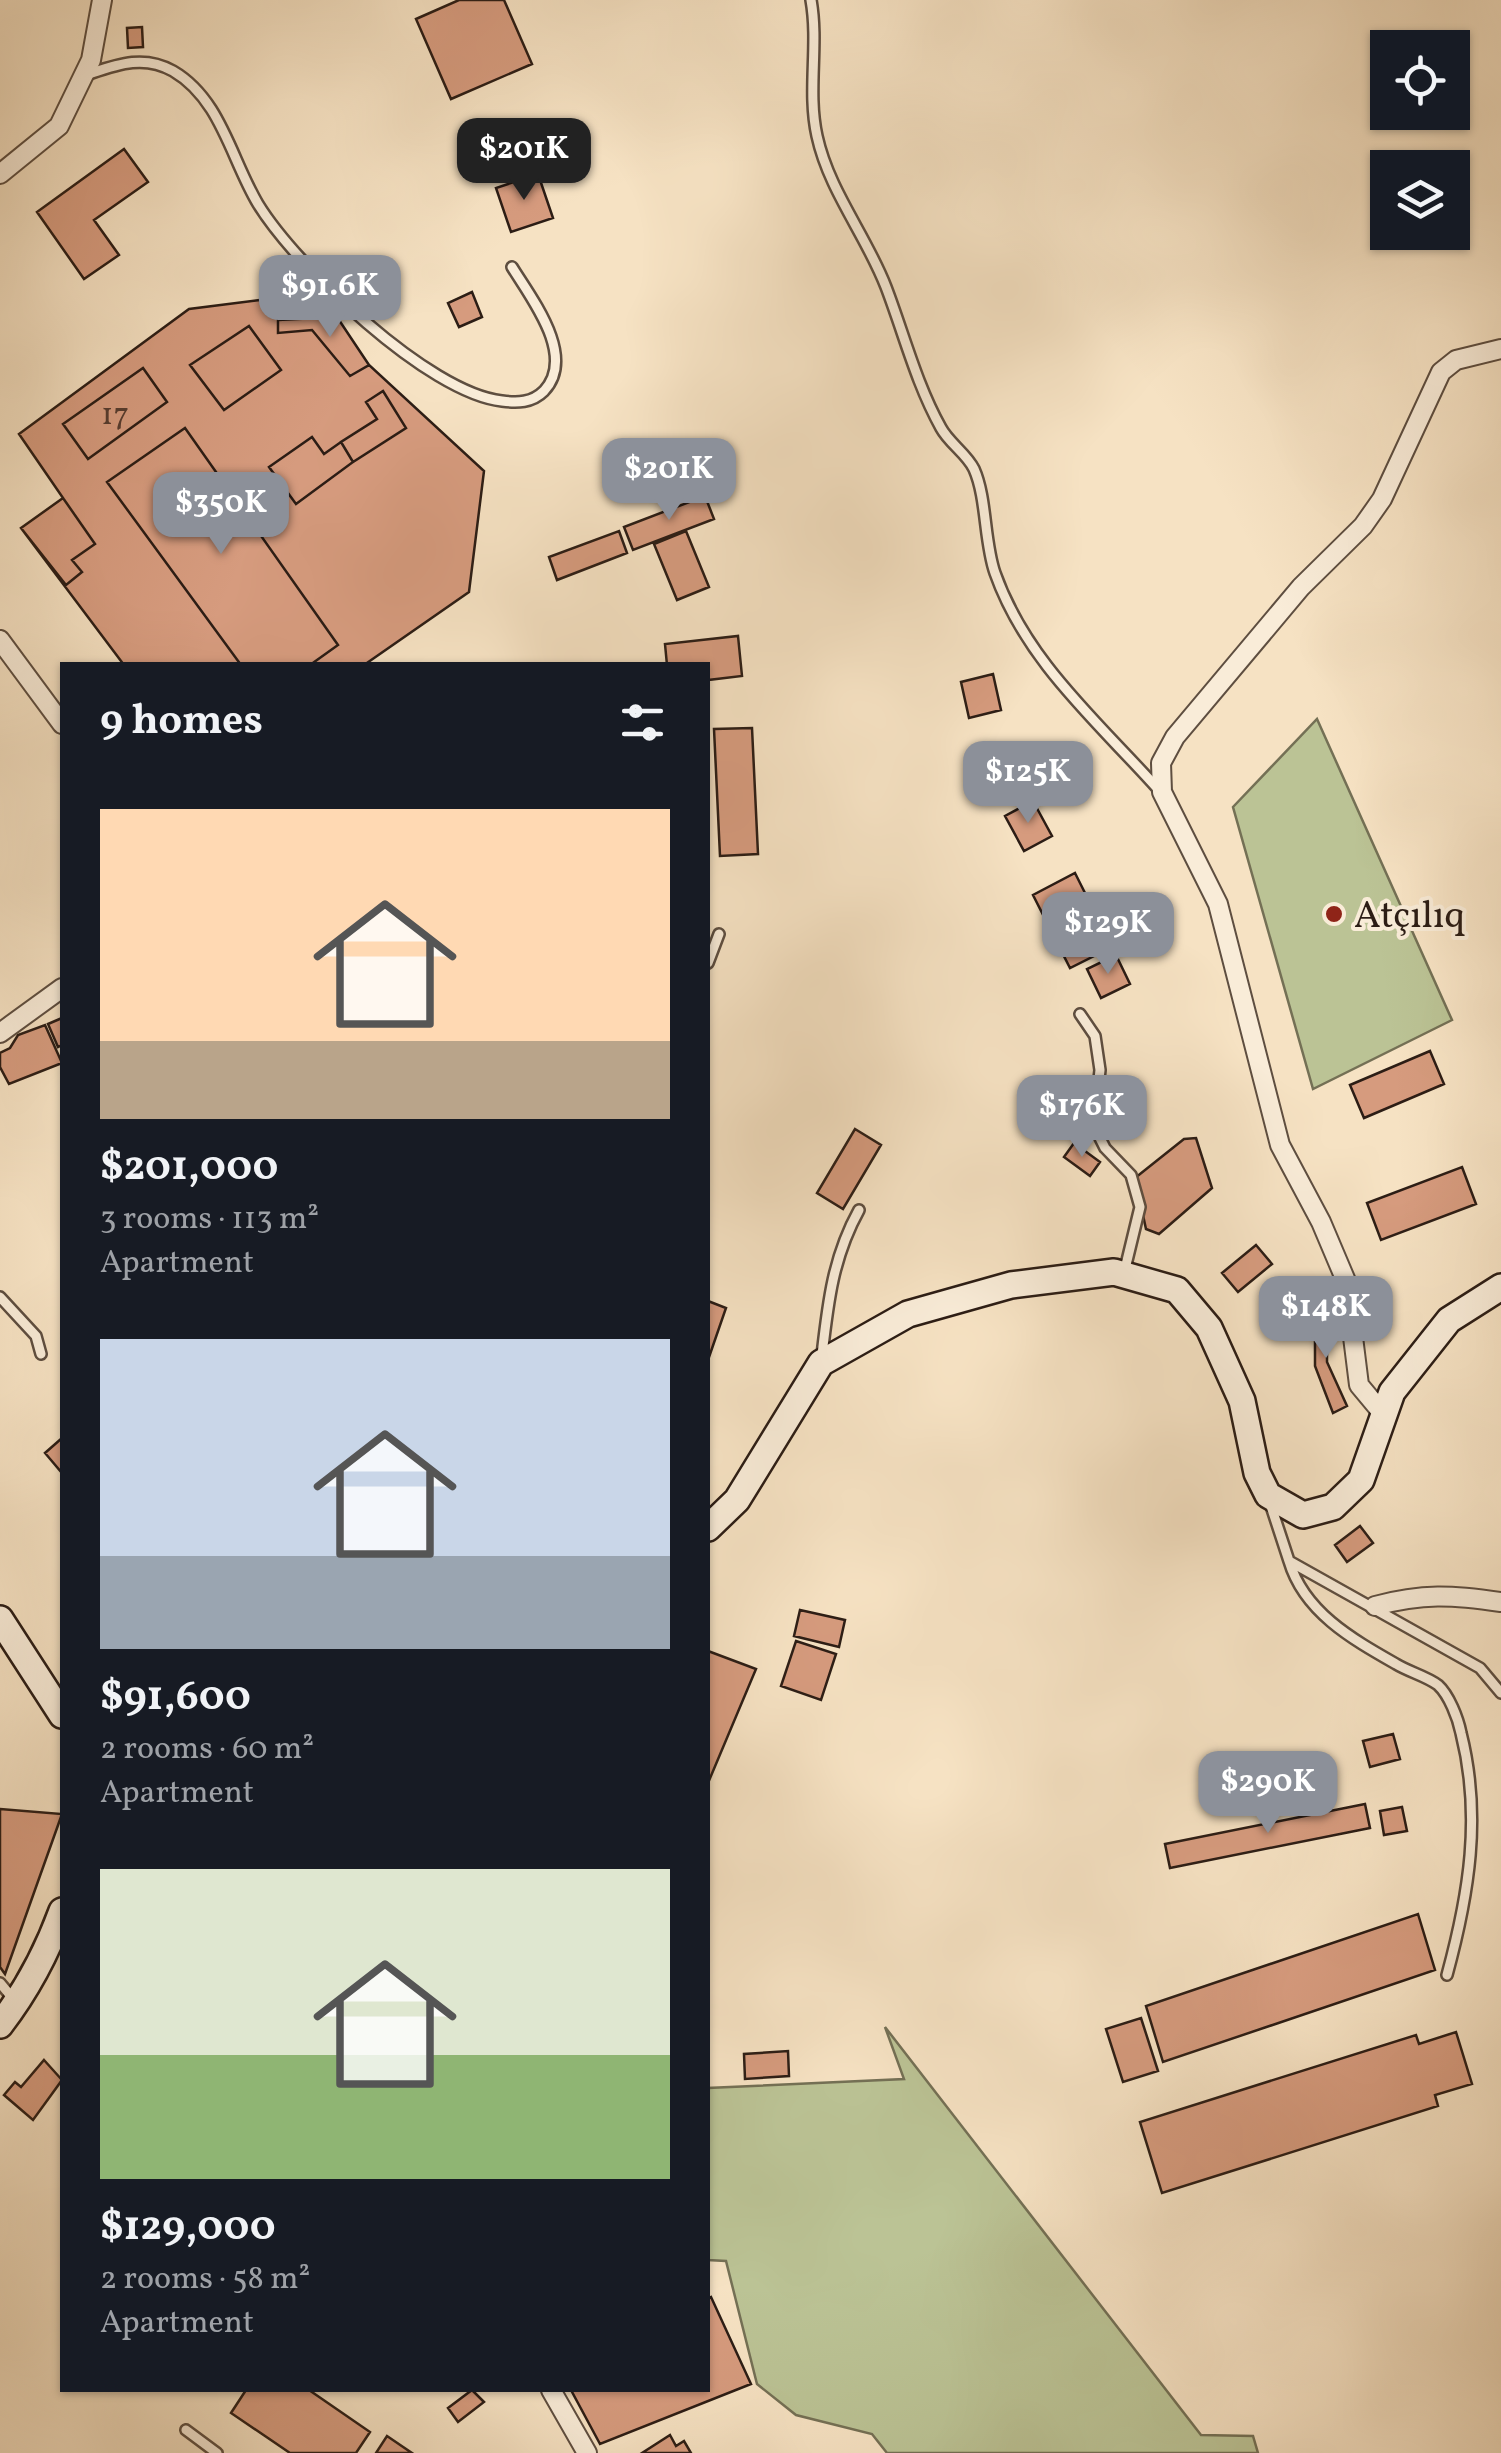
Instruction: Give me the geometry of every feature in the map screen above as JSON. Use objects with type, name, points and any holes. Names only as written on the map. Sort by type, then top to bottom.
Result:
[{"type":"street","points":[[0,174],[59,126],[91,60],[102,0]]},
{"type":"street","points":[[1384,1415],[1359,1385],[1346,1280],[1322,1222],[1280,1145],[1218,904],[1162,792],[1161,763],[1175,736],[1300,587],[1362,526],[1382,499],[1441,372],[1456,360],[1501,349]]},
{"type":"street","points":[[0,640],[60,721]]},
{"type":"street","points":[[0,1032],[60,989]]},
{"type":"street","points":[[710,1526],[736,1500],[821,1363],[908,1314],[1011,1285],[1114,1272],[1176,1290],[1209,1328],[1242,1401],[1257,1473],[1268,1495],[1303,1514],[1333,1507],[1361,1480],[1392,1392],[1449,1320],[1501,1287]]},
{"type":"street","points":[[1375,1606],[1442,1594],[1501,1602]]},
{"type":"street","points":[[5,1637],[60,1712]]},
{"type":"street","points":[[0,2025],[17,2004],[50,1945],[60,1917]]},
{"type":"street","points":[[552,2392],[587,2453]]},
{"type":"lane","points":[[811,0],[815,21],[812,90],[816,132],[826,170],[886,286],[903,344],[942,430],[974,469],[994,571],[1023,637],[1075,702],[1162,792]]},
{"type":"lane","points":[[84,76],[128,61],[154,63],[187,82],[213,111],[260,207],[326,283],[424,368],[475,396],[512,403],[528,402],[547,388],[555,362],[546,326],[512,267]]},
{"type":"lane","points":[[710,959],[719,934]]},
{"type":"lane","points":[[1080,1014],[1095,1036],[1100,1070],[1094,1126],[1104,1148],[1131,1174],[1140,1207],[1124,1275]]},
{"type":"lane","points":[[821,1363],[830,1278],[859,1210]]},
{"type":"lane","points":[[0,1297],[36,1336],[42,1354]]},
{"type":"lane","points":[[1268,1495],[1296,1586],[1310,1605],[1370,1648],[1440,1686],[1458,1719],[1472,1774],[1474,1837],[1464,1910],[1447,1975]]},
{"type":"lane","points":[[1289,1561],[1480,1668],[1501,1693]]},
{"type":"lane","points":[[0,1983],[17,2004]]},
{"type":"lane","points":[[186,2430],[216,2453]]},
{"type":"green space","name":"Atçılıq","points":[[1317,719],[1452,1020],[1313,1089],[1233,807]]},
{"type":"green space","points":[[885,2027],[1201,2435],[1253,2436],[1258,2453],[887,2453],[872,2434],[796,2415],[757,2384],[726,2261],[710,2260],[710,2088],[904,2079]]},
{"type":"building","points":[[459,0],[504,0],[532,64],[451,99],[416,19]]},
{"type":"building","points":[[142,27],[143,47],[128,48],[127,28]]},
{"type":"building","points":[[124,149],[148,182],[94,220],[119,255],[84,279],[37,212]]},
{"type":"building","points":[[538,174],[553,218],[511,232],[496,188]]},
{"type":"building","points":[[472,292],[482,317],[459,327],[448,303]]},
{"type":"building","points":[[276,298],[278,320],[337,317],[369,365],[484,471],[469,592],[368,662],[122,662],[21,528],[63,498],[19,434],[189,309]]},
{"type":"building","points":[[337,317],[369,365],[350,376],[312,330],[278,333],[278,320]]},
{"type":"building","points":[[249,326],[281,370],[224,410],[190,365]]},
{"type":"building","points":[[143,368],[167,402],[88,459],[63,424]]},
{"type":"building","points":[[383,391],[406,428],[353,462],[341,442],[377,419],[366,402]]},
{"type":"building","points":[[185,428],[338,645],[314,662],[239,662],[107,482]]},
{"type":"building","points":[[312,437],[324,454],[341,442],[353,462],[296,504],[269,467]]},
{"type":"building","points":[[705,496],[714,519],[633,550],[624,527]]},
{"type":"building","points":[[63,498],[95,544],[72,560],[82,572],[66,585],[21,528]]},
{"type":"building","points":[[619,531],[627,553],[557,580],[549,557]]},
{"type":"building","points":[[686,531],[709,587],[677,600],[654,544]]},
{"type":"building","points":[[738,636],[742,676],[710,680],[710,662],[667,662],[665,644]]},
{"type":"building","points":[[993,674],[1001,710],[969,718],[961,682]]},
{"type":"building","points":[[752,728],[758,854],[720,856],[714,729]]},
{"type":"building","points":[[1033,801],[1052,836],[1024,851],[1005,816]]},
{"type":"building","points":[[1075,873],[1112,947],[1070,968],[1033,895]]},
{"type":"building","points":[[1116,955],[1130,984],[1101,998],[1087,969]]},
{"type":"building","points":[[60,1019],[58,1047],[48,1024]]},
{"type":"building","points":[[45,1025],[60,1064],[9,1084],[0,1067],[0,1053],[10,1048],[18,1035]]},
{"type":"building","points":[[1430,1051],[1444,1084],[1364,1118],[1350,1085]]},
{"type":"building","points":[[855,1129],[881,1145],[843,1209],[817,1193]]},
{"type":"building","points":[[1196,1138],[1212,1188],[1159,1234],[1146,1229],[1135,1178],[1184,1139]]},
{"type":"building","points":[[1074,1143],[1100,1162],[1090,1176],[1064,1157]]},
{"type":"building","points":[[1462,1167],[1476,1204],[1381,1240],[1367,1203]]},
{"type":"building","points":[[1256,1245],[1272,1264],[1238,1292],[1222,1273]]},
{"type":"building","points":[[710,1302],[726,1308],[710,1354]]},
{"type":"building","points":[[1315,1304],[1327,1306],[1327,1362],[1347,1406],[1333,1413],[1315,1366]]},
{"type":"building","points":[[60,1440],[60,1471],[45,1453]]},
{"type":"building","points":[[1360,1526],[1373,1543],[1347,1562],[1335,1545]]},
{"type":"building","points":[[800,1610],[845,1620],[839,1647],[794,1636]]},
{"type":"building","points":[[796,1641],[836,1654],[821,1700],[781,1686]]},
{"type":"building","points":[[710,1652],[756,1669],[710,1778]]},
{"type":"building","points":[[1393,1734],[1400,1759],[1370,1767],[1363,1741]]},
{"type":"building","points":[[1365,1804],[1370,1828],[1170,1868],[1165,1844]]},
{"type":"building","points":[[1402,1807],[1407,1831],[1384,1835],[1380,1811]]},
{"type":"building","points":[[0,1809],[60,1814],[5,1974],[0,1967]]},
{"type":"building","points":[[1418,1914],[1435,1970],[1163,2062],[1146,2006]]},
{"type":"building","points":[[1141,2018],[1158,2071],[1123,2082],[1106,2029]]},
{"type":"building","points":[[1456,2032],[1472,2084],[1435,2095],[1438,2106],[1162,2193],[1140,2122],[1416,2035],[1419,2044]]},
{"type":"building","points":[[788,2051],[789,2076],[745,2079],[744,2054]]},
{"type":"building","points":[[44,2060],[60,2078],[33,2120],[4,2095],[15,2082],[21,2087]]},
{"type":"building","points":[[710,2298],[751,2384],[600,2444],[572,2392],[710,2392]]},
{"type":"building","points":[[245,2392],[312,2392],[370,2432],[356,2453],[290,2453],[231,2413]]},
{"type":"building","points":[[469,2392],[484,2402],[458,2422],[448,2408]]},
{"type":"building","points":[[670,2435],[676,2446],[684,2441],[691,2453],[642,2453]]},
{"type":"building","points":[[387,2436],[412,2453],[376,2453]]},
{"type":"place","name":"Atçılıq","points":[[1334,914]]}]
